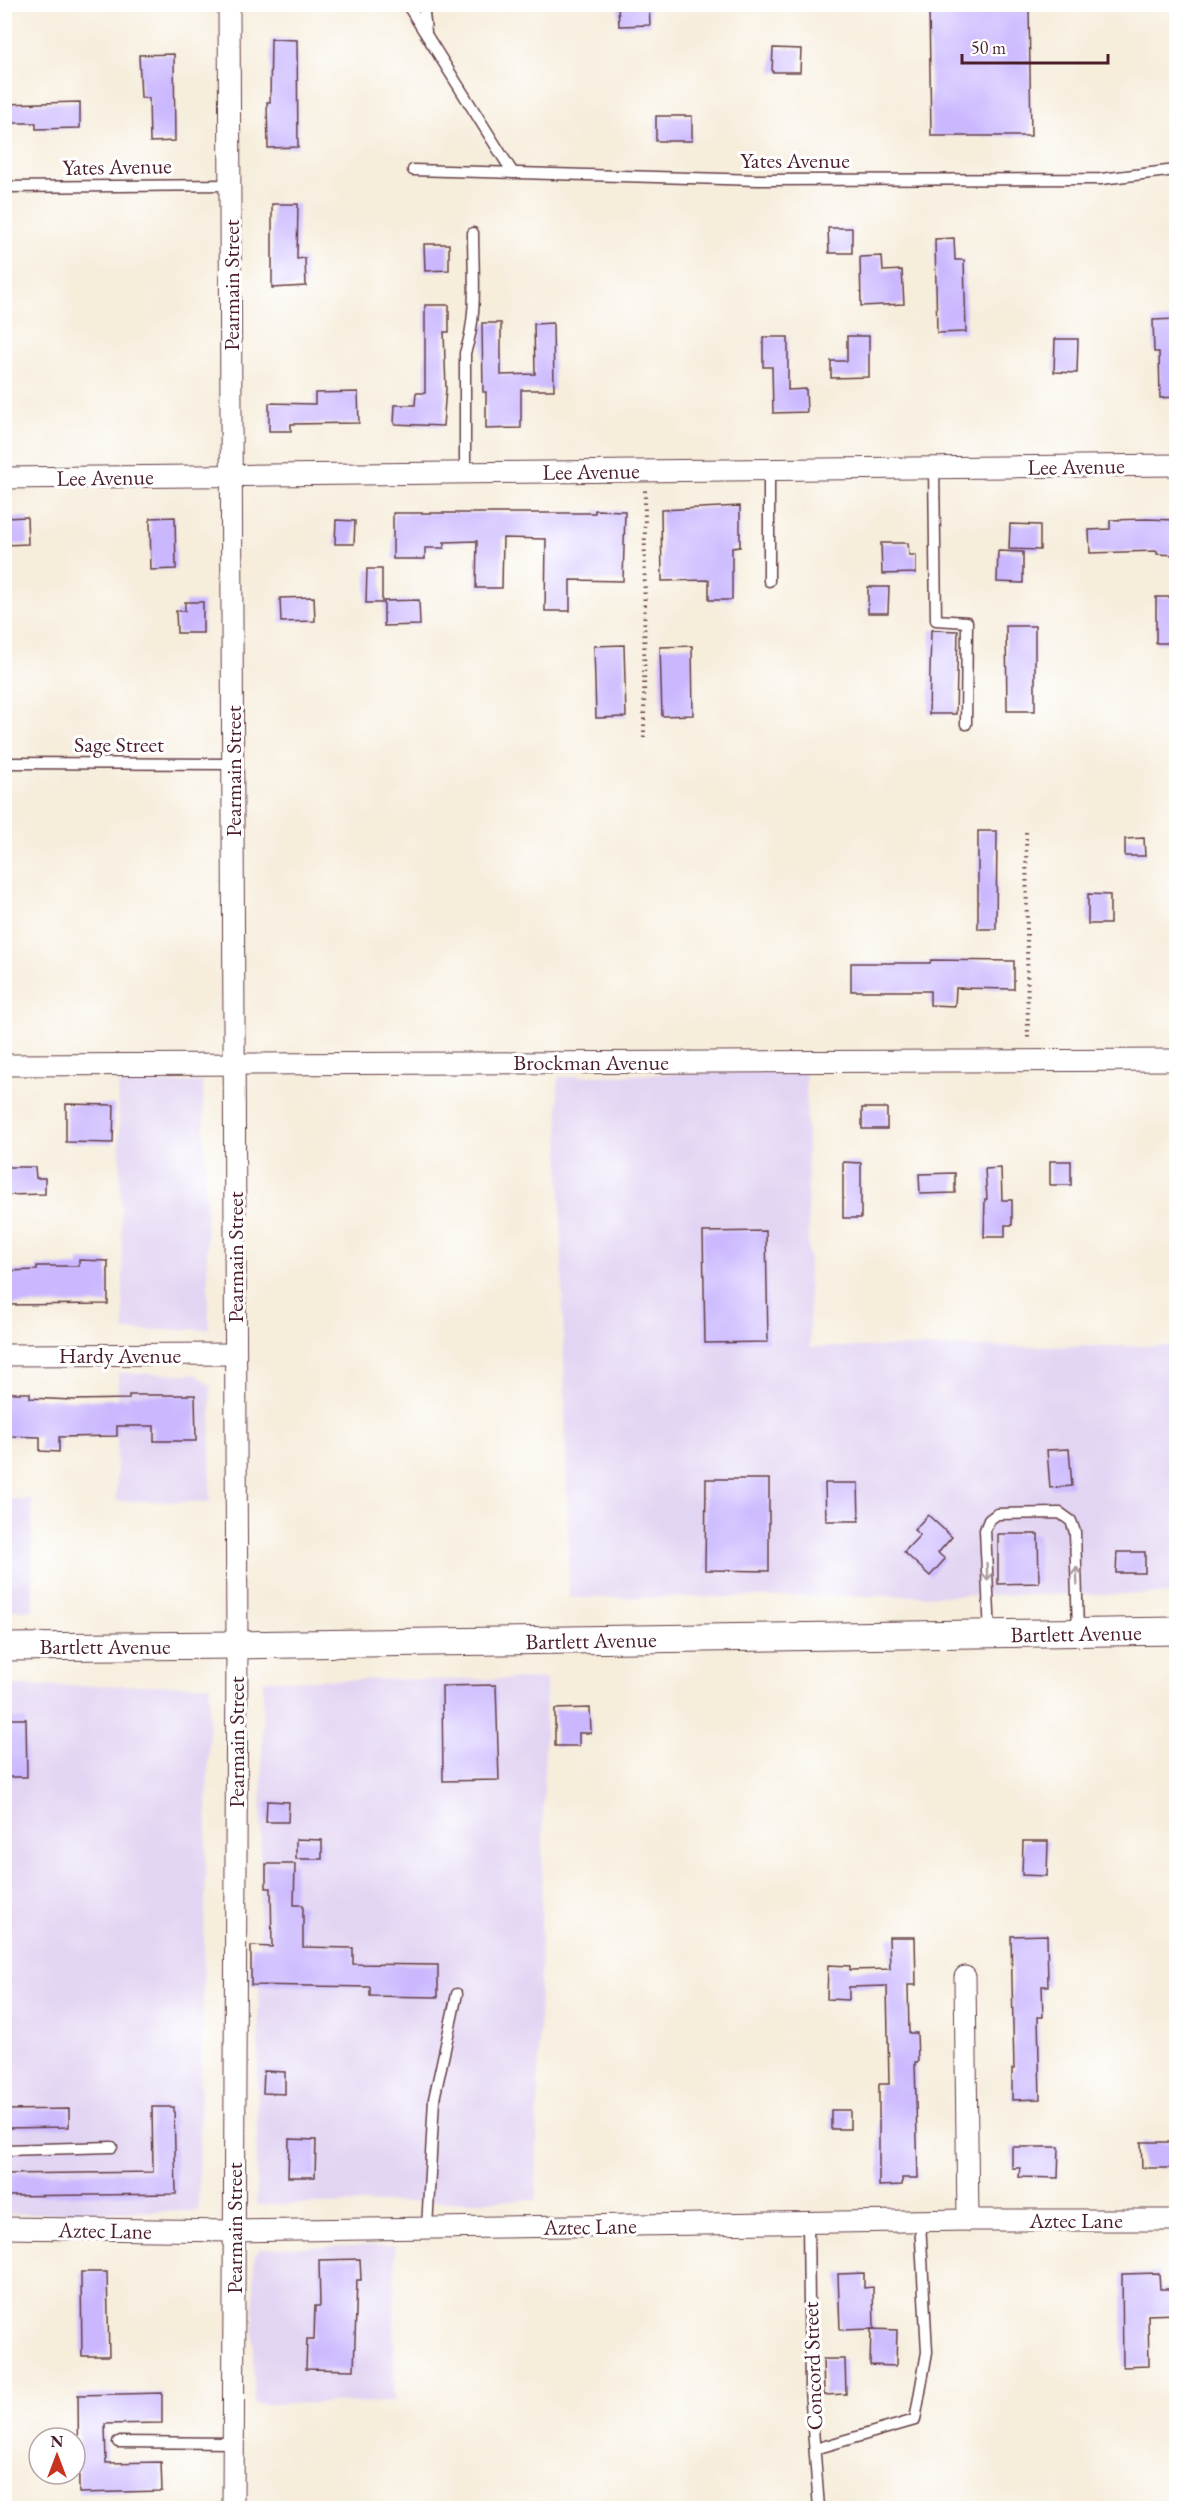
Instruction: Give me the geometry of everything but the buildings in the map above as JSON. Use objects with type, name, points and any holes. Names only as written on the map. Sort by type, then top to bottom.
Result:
[{"type":"street","name":"Pearmain Street","points":[[229,4],[237,1645],[233,2508]]},
{"type":"street","name":"Lee Avenue","points":[[4,478],[1176,465]]},
{"type":"street","name":"Brockman Avenue","points":[[4,1065],[1176,1060]]},
{"type":"street","name":"Hardy Avenue","points":[[4,1355],[236,1354]]},
{"type":"street","name":"Bartlett Avenue","points":[[4,1647],[1176,1631]]},
{"type":"street","points":[[965,1977],[968,2220]]},
{"type":"street","name":"Aztec Lane","points":[[4,2228],[234,2231],[968,2220],[1176,2220]]},
{"type":"lane","points":[[407,4],[513,173]]},
{"type":"lane","points":[[423,4],[426,35]]},
{"type":"lane","name":"Yates Avenue","points":[[414,170],[758,180],[1077,179],[1176,170]]},
{"type":"lane","name":"Yates Avenue","points":[[4,187],[230,185]]},
{"type":"lane","points":[[465,473],[465,353],[471,338],[473,310],[473,233]]},
{"type":"lane","points":[[934,468],[936,620],[967,622],[966,724]]},
{"type":"lane","points":[[769,469],[769,581]]},
{"type":"lane","name":"Sage Street","points":[[4,763],[233,764]]},
{"type":"lane","points":[[990,1635],[985,1530],[989,1520],[997,1514],[1060,1514],[1071,1521],[1076,1532],[1078,1634]]},
{"type":"lane","points":[[427,2228],[434,2100],[457,1994]]},
{"type":"lane","points":[[4,2150],[112,2147]]},
{"type":"lane","points":[[815,2449],[915,2420],[927,2352],[920,2221]]},
{"type":"lane","name":"Concord Street","points":[[808,2222],[810,2389],[819,2508]]},
{"type":"lane","points":[[118,2442],[233,2443]]},
{"type":"path","points":[[644,738],[646,471]]},
{"type":"path","points":[[1026,832],[1029,1061]]},
{"type":"shaded area","points":[[806,1070],[810,1347],[1176,1346],[1176,1594],[569,1598],[558,1077]]},
{"type":"shaded area","points":[[203,1082],[209,1329],[124,1331],[118,1084]]},
{"type":"shaded area","points":[[118,1373],[196,1374],[211,1386],[210,1502],[116,1501]]},
{"type":"shaded area","points":[[5,1499],[32,1499],[33,1610],[5,1610]]},
{"type":"shaded area","points":[[546,1679],[536,2200],[256,2205],[263,1680]]},
{"type":"shaded area","points":[[210,1685],[198,2211],[5,2214],[4,1686]]},
{"type":"shaded area","points":[[395,2245],[394,2402],[254,2404],[254,2258],[260,2248]]}]
